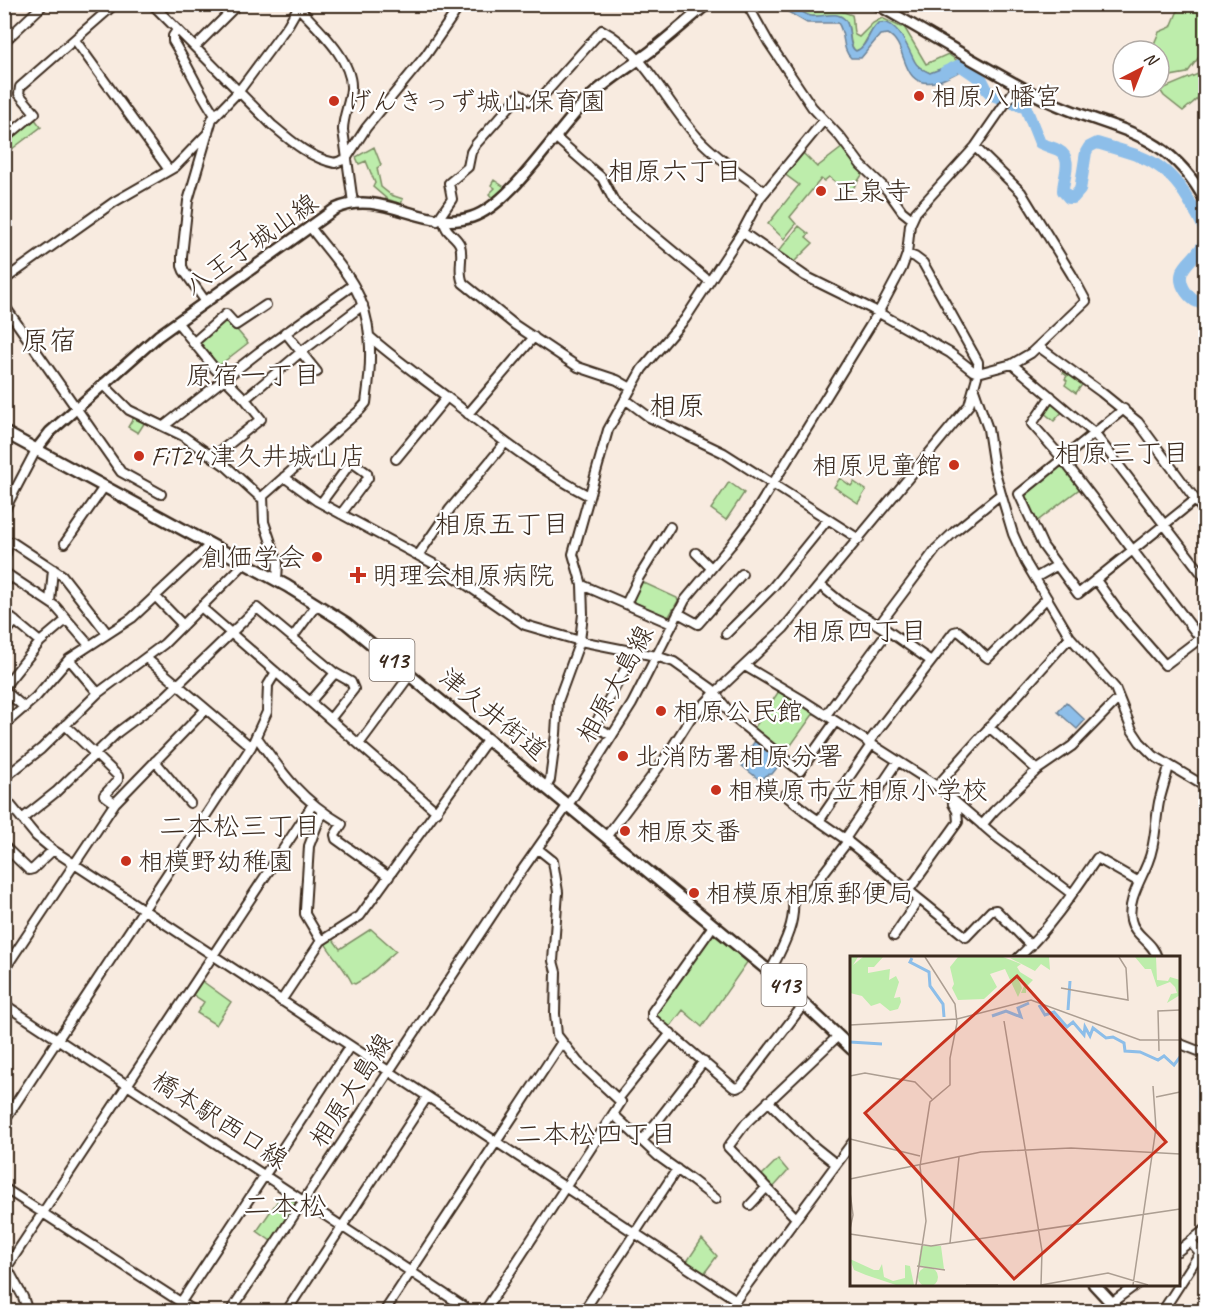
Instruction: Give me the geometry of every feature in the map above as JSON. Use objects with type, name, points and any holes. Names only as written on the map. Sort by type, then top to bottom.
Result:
[{"type":"highway","name":"津久井街道","points":[[4,432],[277,580],[318,604],[363,636],[770,972],[850,1047]]},
{"type":"highway","points":[[1096,1286],[1120,1311]]},
{"type":"main road","name":"八王子城山線","points":[[36,450],[50,432],[158,336],[335,209],[353,203],[376,203],[441,221],[471,218],[491,208],[511,189],[591,96],[707,4]]},
{"type":"main road","points":[[876,4],[1046,100],[1134,132],[1157,144],[1178,162],[1206,202]]},
{"type":"street","points":[[4,42],[44,4]]},
{"type":"street","points":[[4,139],[34,113],[19,94],[20,87],[115,4]]},
{"type":"street","points":[[152,4],[272,125],[301,149],[332,163],[339,163],[346,159],[366,128],[426,55],[461,4]]},
{"type":"street","points":[[195,47],[238,4]]},
{"type":"street","points":[[747,4],[769,43],[812,107],[840,137],[861,165],[887,190],[902,211],[912,219]]},
{"type":"street","points":[[206,302],[187,277],[182,261],[188,201],[209,132],[215,115],[238,91],[288,25],[298,5],[344,60],[350,74],[350,98],[343,122],[353,203]]},
{"type":"street","points":[[177,30],[173,41],[192,72],[201,96],[215,115]]},
{"type":"street","points":[[631,388],[617,380],[578,367],[504,317],[463,283],[460,272],[461,247],[441,221],[452,199],[449,183],[466,170],[473,148],[520,95],[530,101],[540,99],[602,30],[640,59],[699,139],[765,192]]},
{"type":"street","points":[[75,40],[169,170]]},
{"type":"street","name":"相原大島線","points":[[230,1311],[518,876],[568,805],[632,704],[690,593],[740,535],[772,484],[898,278],[907,254],[908,231],[918,208],[975,147],[1018,85]]},
{"type":"street","points":[[546,787],[550,780],[558,701],[580,641],[583,614],[582,585],[573,554],[608,430],[649,360],[685,319],[742,232],[765,192],[825,120]]},
{"type":"street","points":[[4,280],[114,202],[169,170],[184,159],[209,132]]},
{"type":"street","points":[[555,137],[602,178],[615,204],[709,281]]},
{"type":"street","points":[[742,232],[805,276],[950,353],[973,371],[978,373],[1012,364],[1039,347],[1086,301],[1021,192],[975,147]]},
{"type":"street","points":[[263,496],[366,403],[370,375],[370,338],[363,305],[353,285],[310,227]]},
{"type":"street","points":[[606,837],[664,760],[690,719],[784,628],[859,539],[893,494],[965,411],[971,399],[979,365],[923,263],[907,254]]},
{"type":"street","points":[[164,426],[285,332],[353,285]]},
{"type":"street","points":[[4,305],[121,472],[161,494]]},
{"type":"street","points":[[193,343],[226,314],[236,325],[266,305]]},
{"type":"street","points":[[245,399],[301,352],[363,305]]},
{"type":"street","points":[[177,322],[260,417],[260,420],[213,457]]},
{"type":"street","points":[[285,332],[317,372]]},
{"type":"street","points":[[468,414],[534,337]]},
{"type":"street","points":[[370,338],[505,443],[559,480],[589,496]]},
{"type":"street","points":[[1039,347],[1124,409],[1146,431],[1206,513]]},
{"type":"street","points":[[1012,364],[1094,433],[1206,579]]},
{"type":"street","points":[[103,384],[129,410],[183,436],[213,457],[260,497],[263,496]]},
{"type":"street","points":[[974,389],[988,429],[994,468],[1017,546],[1035,578],[1070,637],[1110,681],[1132,730],[1140,742],[1154,756],[1206,787]]},
{"type":"street","points":[[1051,396],[1032,424],[1062,458],[1133,550],[1204,636],[1165,665],[1119,612],[1096,580]]},
{"type":"street","points":[[396,459],[447,397]]},
{"type":"street","points":[[625,399],[649,417],[724,453],[859,539]]},
{"type":"street","points":[[1124,409],[1018,495],[1042,546],[1056,566],[1078,594],[1195,500]]},
{"type":"street","points":[[419,554],[450,509],[505,443]]},
{"type":"street","points":[[4,511],[36,450]]},
{"type":"street","points":[[321,503],[349,465],[353,464],[367,473],[368,478],[341,514]]},
{"type":"street","points":[[284,477],[321,503],[419,554],[471,586],[525,625],[580,641],[635,651],[674,662],[707,684],[733,717],[800,771],[835,722]]},
{"type":"street","points":[[65,543],[104,487]]},
{"type":"street","points":[[879,625],[936,549],[1001,494]]},
{"type":"street","points":[[263,496],[264,522],[278,563],[277,580]]},
{"type":"street","points":[[726,634],[773,588],[828,519]]},
{"type":"street","points":[[626,604],[639,577],[670,527]]},
{"type":"street","points":[[4,561],[8,545],[12,542],[53,569],[62,576],[107,633]]},
{"type":"street","points":[[4,726],[25,708],[69,659],[132,618],[212,544]]},
{"type":"street","points":[[696,553],[711,568]]},
{"type":"street","points":[[6,773],[41,748],[98,693],[146,658],[202,608],[245,563]]},
{"type":"street","points":[[1035,578],[1056,566]]},
{"type":"street","points":[[50,602],[53,569]]},
{"type":"street","points":[[4,585],[7,574],[50,602],[89,645]]},
{"type":"street","points":[[678,613],[698,624],[742,574]]},
{"type":"street","points":[[582,585],[672,624]]},
{"type":"street","points":[[820,585],[842,603],[932,661]]},
{"type":"street","points":[[156,597],[183,625]]},
{"type":"street","points":[[819,821],[869,744],[954,632],[957,631],[986,657],[990,657],[1047,598]]},
{"type":"street","points":[[293,637],[318,604]]},
{"type":"street","points":[[202,608],[437,812]]},
{"type":"street","points":[[22,819],[56,792],[118,732],[159,702],[254,610],[259,608],[335,673],[351,682],[354,689],[331,718]]},
{"type":"street","points":[[4,612],[40,642]]},
{"type":"street","points":[[25,708],[4,689],[40,642],[66,620]]},
{"type":"street","points":[[4,635],[15,621]]},
{"type":"street","points":[[826,716],[888,631]]},
{"type":"street","points":[[937,786],[1070,637]]},
{"type":"street","points":[[612,736],[598,728],[597,721],[635,651]]},
{"type":"street","points":[[146,658],[251,747]]},
{"type":"street","points":[[69,659],[98,693]]},
{"type":"street","points":[[745,666],[937,786],[1027,862],[1072,894]]},
{"type":"street","points":[[4,1121],[251,747],[267,712],[268,684],[276,672]]},
{"type":"street","points":[[311,701],[335,673]]},
{"type":"street","points":[[359,744],[410,675]]},
{"type":"street","points":[[982,825],[1037,770],[1069,748],[1119,698]]},
{"type":"street","points":[[4,970],[115,803],[206,709]]},
{"type":"street","points":[[65,725],[118,776],[118,780],[104,795],[115,803]]},
{"type":"street","points":[[989,727],[1037,770]]},
{"type":"street","points":[[256,736],[286,777],[322,812],[342,824],[335,835],[336,839],[389,877]]},
{"type":"street","points":[[281,1001],[321,941],[360,916],[488,739]]},
{"type":"street","points":[[155,761],[190,802]]},
{"type":"street","points":[[770,972],[787,938],[793,907],[792,896],[806,896],[847,840],[897,762]]},
{"type":"street","points":[[1158,956],[1155,950],[1133,927],[1131,907],[1155,839],[1159,804],[1170,766]]},
{"type":"street","points":[[785,795],[847,840],[966,937],[991,911],[996,910],[1031,946]]},
{"type":"street","points":[[909,890],[958,822],[956,808],[947,795]]},
{"type":"street","points":[[4,797],[36,836],[53,850],[735,1299]]},
{"type":"street","points":[[28,1311],[6,1265],[44,1213],[313,804]]},
{"type":"street","points":[[321,941],[305,914],[305,910],[309,846],[322,812]]},
{"type":"street","points":[[4,846],[29,870],[53,850]]},
{"type":"street","points":[[484,1311],[620,1105],[618,1099],[578,1062],[557,1035],[556,972],[553,961],[557,883],[553,861],[538,849]]},
{"type":"street","points":[[1019,956],[1031,946],[1097,858],[1139,882]]},
{"type":"street","points":[[894,936],[919,899]]},
{"type":"street","points":[[713,926],[652,1012],[652,1018],[733,1087],[740,1087],[804,1004]]},
{"type":"street","name":"橋本駅西口線","points":[[4,1004],[472,1311]]},
{"type":"street","points":[[618,1099],[671,1033]]},
{"type":"street","points":[[796,1218],[728,1147],[746,1123],[838,1036]]},
{"type":"street","points":[[384,1311],[562,1042]]},
{"type":"street","points":[[1180,1043],[1206,1054]]},
{"type":"street","points":[[181,1302],[350,1046]]},
{"type":"street","points":[[642,1141],[704,1061]]},
{"type":"street","points":[[286,1311],[428,1097]]},
{"type":"street","points":[[768,1101],[811,1144],[836,1164]]},
{"type":"street","points":[[614,1115],[658,1156],[716,1199]]},
{"type":"street","points":[[727,1311],[850,1146]]},
{"type":"street","points":[[583,1311],[677,1170]]},
{"type":"street","points":[[4,1188],[196,1311]]},
{"type":"street","points":[[750,1205],[766,1188]]},
{"type":"street","points":[[1180,1250],[1206,1229]]},
{"type":"street","points":[[1191,1242],[1203,1256],[1206,1267]]},
{"type":"street","points":[[1162,1311],[1203,1256]]},
{"type":"street","points":[[1099,1311],[1134,1286]]},
{"type":"green space","points":[[790,5],[825,5],[852,15],[854,32],[859,37],[873,23],[882,18],[901,27],[903,25],[926,64],[948,54],[959,62],[930,73],[925,71],[913,60],[904,40],[896,30],[882,23],[873,30],[861,49],[855,51],[844,19],[837,15],[808,15]]},
{"type":"green space","points":[[1169,5],[1205,5],[1205,49],[1187,73],[1171,76],[1171,39],[1156,39],[1159,32],[1171,27],[1179,8]]},
{"type":"green space","points":[[1205,71],[1205,85],[1201,94],[1183,111],[1168,99],[1171,99],[1171,85]]},
{"type":"green space","points":[[34,118],[41,127],[8,152],[5,142]]},
{"type":"green space","points":[[374,147],[381,165],[377,168],[381,187],[391,195],[403,199],[401,204],[387,199],[373,187],[375,183],[366,161],[359,164],[356,157]]},
{"type":"green space","points":[[843,147],[864,172],[850,193],[829,177],[824,181],[821,179],[790,217],[796,224],[784,239],[768,224],[799,185],[783,173],[801,151],[817,167]]},
{"type":"green space","points":[[494,180],[506,188],[494,200],[489,194],[495,188],[491,185]]},
{"type":"green space","points":[[799,226],[809,234],[806,237],[813,243],[791,263],[777,253]]},
{"type":"green space","points":[[226,317],[248,343],[217,367],[197,343]]},
{"type":"green space","points":[[1066,369],[1084,382],[1076,393],[1065,385],[1067,376],[1063,373]]},
{"type":"green space","points":[[1050,402],[1063,411],[1054,421],[1043,412]]},
{"type":"green space","points":[[134,417],[145,422],[138,433],[128,427]]},
{"type":"green space","points":[[1061,461],[1082,487],[1036,522],[1021,494]]},
{"type":"green space","points":[[840,478],[851,486],[854,482],[866,490],[858,503],[834,487]]},
{"type":"green space","points":[[729,482],[744,493],[726,520],[711,509]]},
{"type":"green space","points":[[642,582],[677,598],[678,601],[668,618],[665,619],[632,604],[631,600]]},
{"type":"green space","points":[[779,691],[814,713],[784,755],[753,730]]},
{"type":"green space","points":[[371,929],[396,951],[367,977],[355,984],[352,983],[325,943],[332,938],[340,949]]},
{"type":"green space","points":[[712,935],[716,935],[748,961],[702,1027],[683,1010],[670,1027],[657,1016],[657,1013]]},
{"type":"green space","points":[[198,978],[231,1002],[216,1025],[197,1013],[204,1002],[189,992]]},
{"type":"green space","points":[[778,1159],[788,1171],[772,1189],[760,1177]]},
{"type":"green space","points":[[283,1193],[296,1202],[271,1241],[257,1231]]},
{"type":"green space","points":[[702,1239],[717,1256],[703,1275],[686,1263]]},
{"type":"water","points":[[789,4],[811,16],[838,15],[842,17],[848,25],[851,45],[856,51],[860,49],[876,25],[886,23],[892,25],[902,36],[916,64],[921,69],[930,73],[959,62],[961,71],[934,82],[915,79],[895,39],[888,34],[880,35],[861,58],[851,58],[846,50],[838,23],[807,23],[776,5]]},
{"type":"water","points":[[1066,702],[1085,720],[1077,729],[1058,712]]},
{"type":"water","points":[[756,740],[783,760],[772,774],[766,775],[761,781],[742,766],[746,761],[742,758]]},
{"type":"waterway","points":[[945,72],[960,65],[982,80],[992,95],[1026,108],[1040,143],[1058,150],[1066,158],[1067,168],[1063,191],[1069,198],[1073,198],[1080,190],[1086,152],[1089,147],[1097,143],[1141,157],[1164,170],[1183,191],[1204,228],[1206,236]]},
{"type":"waterway","points":[[1206,239],[1181,276],[1182,283],[1190,297],[1197,302],[1206,303]]},
{"type":"place","name":"相原八幡宮","points":[[919,96]]},
{"type":"place","name":"げんきっず城山保育園","points":[[334,101]]},
{"type":"place","name":"正泉寺","points":[[821,191]]},
{"type":"place","name":"FiT24 津久井城山店","points":[[139,456]]},
{"type":"place","name":"相原児童館","points":[[954,465]]},
{"type":"place","name":"創価学会","points":[[317,557]]},
{"type":"place","name":"明理会相原病院","points":[[358,575]]},
{"type":"place","name":"相原公民館","points":[[661,711]]},
{"type":"place","name":"北消防署相原分署","points":[[623,756]]},
{"type":"place","name":"相模原市立相原小学校","points":[[716,790]]},
{"type":"place","name":"相原交番","points":[[625,831]]},
{"type":"place","name":"相模野幼稚園","points":[[126,861]]},
{"type":"place","name":"相模原相原郵便局","points":[[694,893]]},
{"type":"district","name":"相原六丁目","points":[[675,171]]},
{"type":"district","name":"原宿","points":[[49,340]]},
{"type":"district","name":"原宿一丁目","points":[[253,375]]},
{"type":"district","name":"相原","points":[[677,405]]},
{"type":"district","name":"相原三丁目","points":[[1122,453]]},
{"type":"district","name":"相原五丁目","points":[[502,524]]},
{"type":"district","name":"相原四丁目","points":[[860,631]]},
{"type":"district","name":"二本松三丁目","points":[[240,826]]},
{"type":"district","name":"二本松四丁目","points":[[596,1134]]},
{"type":"district","name":"二本松","points":[[285,1205]]}]
